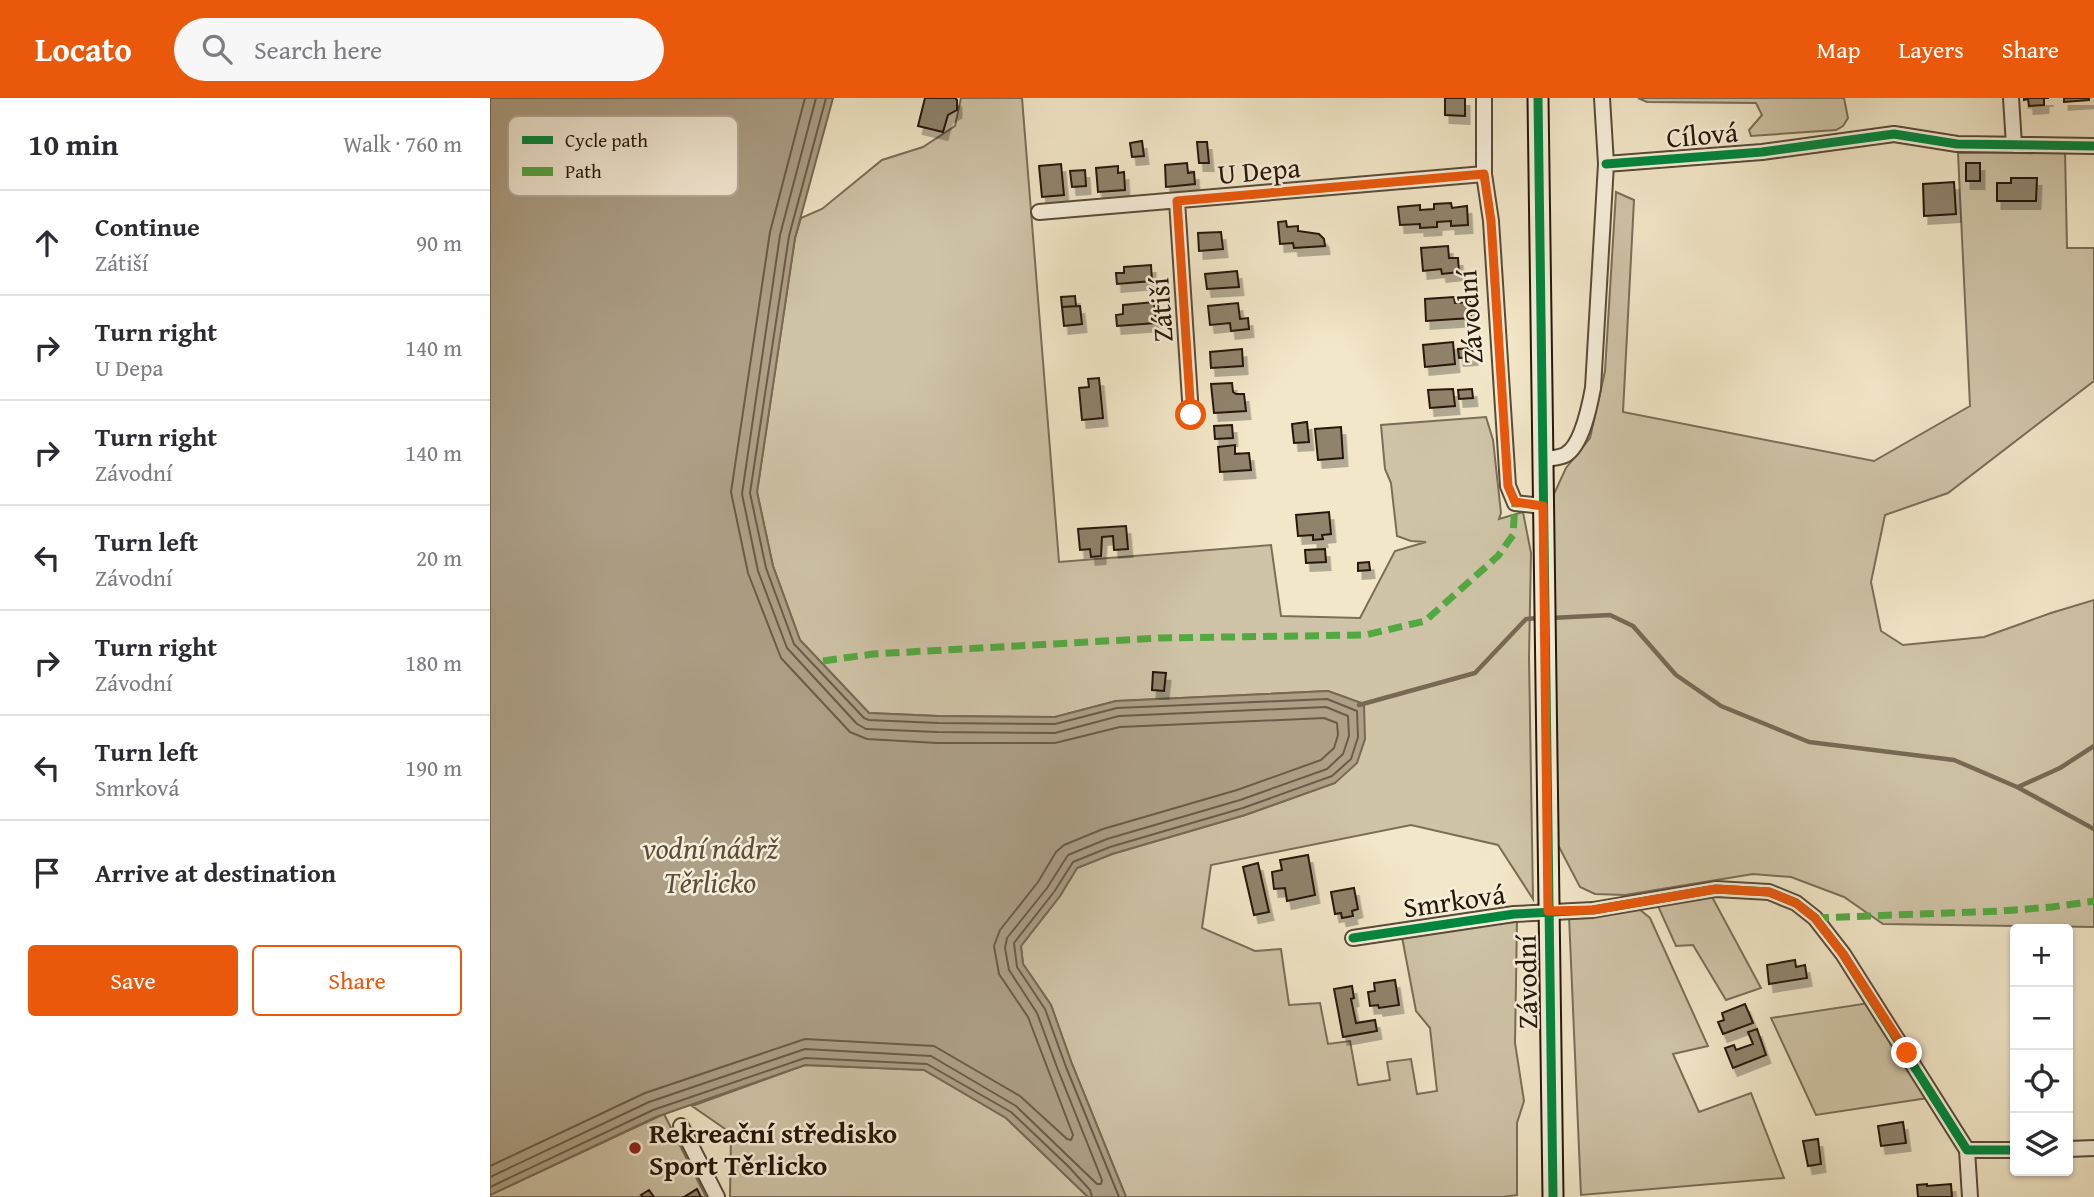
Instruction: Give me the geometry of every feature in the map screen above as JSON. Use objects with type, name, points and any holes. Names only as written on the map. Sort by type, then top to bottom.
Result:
[{"type":"main road","name":"Závodní","points":[[1538,98],[1553,1195]]},
{"type":"street","name":"Závodní","points":[[1484,98],[1484,174],[1491,221],[1508,486],[1515,502],[1543,506]]},
{"type":"street","points":[[1543,460],[1565,455],[1571,450],[1587,420],[1593,388],[1606,164],[1602,98]]},
{"type":"street","points":[[2011,98],[2014,145]]},
{"type":"street","name":"Cílová","points":[[1606,164],[1762,152],[1894,134],[1956,144],[2094,146]]},
{"type":"street","name":"U Depa","points":[[1039,212],[1484,174]]},
{"type":"street","name":"Zátiší","points":[[1177,201],[1191,415]]},
{"type":"street","name":"Smrková","points":[[1353,938],[1548,911],[1593,910],[1716,889],[1769,892],[1796,903],[1815,918],[1843,954],[1967,1150]]},
{"type":"street","points":[[681,1126],[717,1197]]},
{"type":"street","points":[[2073,1149],[2094,1148]]},
{"type":"street","points":[[1970,1197],[1967,1150],[2010,1150]]},
{"type":"shaded area","points":[[961,98],[1022,98],[1059,562],[1271,545],[1281,616],[1360,618],[1395,551],[1426,542],[1397,536],[1391,483],[1385,469],[1381,425],[1486,417],[1493,440],[1501,513],[1499,519],[1523,512],[1531,553],[1529,657],[1533,899],[1498,845],[1411,825],[1211,865],[1202,928],[1255,951],[1281,949],[1289,1005],[1320,1003],[1328,1044],[1350,1041],[1358,1085],[1390,1080],[1387,1062],[1411,1059],[1417,1094],[1437,1091],[1430,1028],[1416,1011],[1402,937],[1517,920],[1515,1043],[1524,1101],[1517,1123],[1517,1195],[1126,1197],[1051,1005],[1023,964],[1021,946],[1060,896],[1077,868],[1112,854],[1245,815],[1335,783],[1364,704],[1328,691],[1116,701],[1055,717],[869,713],[800,640],[773,566],[757,492],[795,238],[801,218],[822,209],[882,160],[923,147],[955,126]]},
{"type":"shaded area","points":[[1638,98],[1844,98],[1848,118],[1843,126],[1836,130],[1751,136],[1749,130],[1762,115],[1756,103],[1647,102]]},
{"type":"shaded area","points":[[2065,151],[2067,248],[2094,248],[2094,381],[1948,493],[1885,515],[1871,582],[1881,631],[1903,645],[1984,637],[2094,600],[2094,927],[2073,927],[2073,924],[1883,924],[1844,897],[1791,877],[1753,874],[1625,895],[1595,894],[1580,887],[1558,845],[1553,496],[1566,468],[1590,438],[1605,371],[1616,192],[1634,200],[1623,412],[1874,461],[1970,406],[1958,153]]},
{"type":"shaded area","points":[[1711,895],[1761,988],[1726,1000],[1693,945],[1676,946],[1658,906]]},
{"type":"shaded area","points":[[1639,909],[1650,918],[1708,1046],[1673,1054],[1699,1112],[1751,1093],[1784,1178],[1581,1195],[1569,916]]},
{"type":"shaded area","points":[[1869,1003],[1928,1098],[1816,1115],[1771,1018]]},
{"type":"shaded area","points":[[805,1065],[924,1070],[1006,1118],[1088,1197],[730,1197],[731,1133],[692,1106]]},
{"type":"shaded area","name":"Rekreační středisko Sport Těrlicko","points":[[664,1114],[706,1197],[490,1197],[490,1195]]},
{"type":"water","name":"vodní nádrž Těrlicko","points":[[490,98],[833,98],[795,238],[757,492],[773,566],[800,640],[869,713],[1055,717],[1116,701],[1328,691],[1364,704],[1365,739],[1357,763],[1335,783],[1245,815],[1112,854],[1077,868],[1060,896],[1021,946],[1023,964],[1051,1005],[1126,1197],[1088,1197],[1006,1118],[924,1070],[805,1065],[656,1117],[490,1195]]},
{"type":"building","points":[[925,98],[957,100],[957,110],[948,115],[943,132],[918,126]]},
{"type":"building","points":[[1445,98],[1465,98],[1465,116],[1445,115]]},
{"type":"building","points":[[2024,98],[2044,98],[2044,105],[2029,106],[2028,99]]},
{"type":"building","points":[[2064,98],[2089,98],[2089,100],[2064,102]]},
{"type":"building","points":[[1142,141],[1144,156],[1132,157],[1130,143]]},
{"type":"building","points":[[1197,142],[1207,142],[1209,163],[1199,163]]},
{"type":"building","points":[[1187,163],[1188,173],[1194,172],[1195,184],[1166,187],[1165,165]]},
{"type":"building","points":[[1966,163],[1980,163],[1980,181],[1966,181]]},
{"type":"building","points":[[1061,164],[1064,195],[1042,197],[1039,166]]},
{"type":"building","points":[[1118,166],[1118,173],[1124,172],[1125,190],[1098,192],[1096,168]]},
{"type":"building","points":[[1085,170],[1086,186],[1072,187],[1070,171]]},
{"type":"building","points":[[2011,178],[2037,178],[2036,201],[1997,201],[1997,183],[2011,183]]},
{"type":"building","points":[[1954,182],[1956,214],[1924,216],[1923,184]]},
{"type":"building","points":[[1451,203],[1452,208],[1467,206],[1468,225],[1451,226],[1451,221],[1437,222],[1437,227],[1400,225],[1398,207],[1420,205],[1420,210],[1434,209],[1434,204]]},
{"type":"building","points":[[1286,221],[1287,227],[1298,226],[1298,231],[1319,234],[1324,239],[1325,246],[1294,248],[1293,243],[1280,244],[1278,222]]},
{"type":"building","points":[[1221,232],[1223,249],[1199,251],[1198,233]]},
{"type":"building","points":[[1448,246],[1449,258],[1458,258],[1459,272],[1442,274],[1441,269],[1423,271],[1421,248]]},
{"type":"building","points":[[1151,265],[1152,281],[1117,284],[1116,273],[1124,273],[1124,267]]},
{"type":"building","points":[[1237,271],[1239,287],[1207,289],[1205,274]]},
{"type":"building","points":[[1075,296],[1076,306],[1062,307],[1061,297]]},
{"type":"building","points":[[1454,297],[1455,303],[1470,302],[1471,318],[1426,321],[1425,299]]},
{"type":"building","points":[[1154,302],[1156,323],[1117,326],[1116,315],[1123,314],[1123,305]]},
{"type":"building","points":[[1238,303],[1240,319],[1248,318],[1249,329],[1231,331],[1230,323],[1210,325],[1208,306]]},
{"type":"building","points":[[1080,306],[1082,324],[1064,326],[1062,307]]},
{"type":"building","points":[[1453,342],[1455,364],[1425,367],[1423,345]]},
{"type":"building","points":[[1472,348],[1473,357],[1459,358],[1458,349]]},
{"type":"building","points":[[1242,349],[1243,366],[1211,368],[1210,352]]},
{"type":"building","points":[[1099,378],[1103,418],[1082,420],[1079,388],[1089,387],[1088,379]]},
{"type":"building","points":[[1232,383],[1233,392],[1244,394],[1246,411],[1214,413],[1211,384]]},
{"type":"building","points":[[1453,389],[1455,406],[1430,408],[1428,390]]},
{"type":"building","points":[[1472,389],[1473,398],[1459,399],[1458,390]]},
{"type":"building","points":[[1307,422],[1309,442],[1294,443],[1292,424]]},
{"type":"building","points":[[1232,425],[1233,438],[1215,439],[1214,426]]},
{"type":"building","points":[[1341,427],[1343,458],[1318,460],[1315,429]]},
{"type":"building","points":[[1235,445],[1235,454],[1249,453],[1251,470],[1220,472],[1218,447]]},
{"type":"building","points":[[1329,512],[1331,534],[1322,535],[1323,539],[1313,540],[1313,535],[1298,536],[1296,515]]},
{"type":"building","points":[[1126,526],[1128,549],[1114,550],[1113,536],[1102,537],[1101,556],[1091,557],[1090,549],[1080,550],[1078,529]]},
{"type":"building","points":[[1325,549],[1326,562],[1306,563],[1305,550]]},
{"type":"building","points":[[1369,562],[1370,570],[1358,571],[1358,563]]},
{"type":"building","points":[[1153,672],[1166,673],[1164,691],[1152,690]]},
{"type":"building","points":[[1308,855],[1315,895],[1287,901],[1285,888],[1274,889],[1272,872],[1282,870],[1280,860]]},
{"type":"building","points":[[1258,863],[1269,912],[1254,915],[1243,867]]},
{"type":"building","points":[[1354,888],[1358,909],[1352,911],[1353,916],[1342,918],[1341,913],[1335,914],[1331,892]]},
{"type":"building","points":[[1795,960],[1796,967],[1805,965],[1807,978],[1769,984],[1767,965]]},
{"type":"building","points":[[1395,980],[1399,1005],[1379,1008],[1378,1005],[1370,1006],[1368,992],[1375,991],[1374,983]]},
{"type":"building","points":[[1352,986],[1354,998],[1351,999],[1356,1023],[1375,1020],[1377,1031],[1343,1037],[1334,989]]},
{"type":"building","points":[[1745,1004],[1753,1023],[1723,1034],[1718,1022],[1724,1020],[1722,1013]]},
{"type":"building","points":[[1757,1029],[1766,1055],[1733,1068],[1725,1048],[1734,1045],[1736,1050],[1753,1044],[1748,1032]]},
{"type":"building","points":[[1903,1122],[1906,1143],[1881,1146],[1878,1126]]},
{"type":"building","points":[[1818,1139],[1821,1164],[1808,1166],[1803,1141]]},
{"type":"building","points":[[1951,1184],[1952,1197],[1918,1197],[1917,1185]]},
{"type":"building","points":[[697,1189],[701,1197],[684,1197]]},
{"type":"building","points":[[649,1190],[654,1197],[641,1195]]},
{"type":"waterway","points":[[1551,618],[1610,615],[1633,626],[1676,675],[1721,706],[1809,742],[1954,760],[2017,787],[2094,829]]},
{"type":"waterway","points":[[1359,705],[1475,673],[1526,619],[1539,618]]},
{"type":"waterway","points":[[2018,787],[2060,768],[2094,746]]},
{"type":"marked path","points":[[823,661],[873,654],[1160,638],[1365,635],[1425,621],[1498,556],[1513,535],[1515,503]]},
{"type":"marked path","points":[[1815,918],[2002,911],[2094,901]]},
{"type":"cycle path","points":[[1538,98],[1553,1197]]},
{"type":"cycle path","points":[[1606,164],[1762,152],[1894,134],[1957,144],[2094,146]]},
{"type":"cycle path","points":[[1353,938],[1514,914],[1593,910],[1716,889],[1769,892],[1796,903],[1815,918],[1843,954],[1967,1150],[2010,1150]]},
{"type":"place","name":"Rekreační středisko Sport Těrlicko","points":[[635,1148]]},
{"type":"route","points":[[1191,415],[1177,201],[1484,174],[1491,221],[1508,486],[1515,502],[1543,506],[1548,911],[1593,910],[1716,889],[1769,892],[1796,903],[1815,918],[1843,954],[1907,1053]]}]
